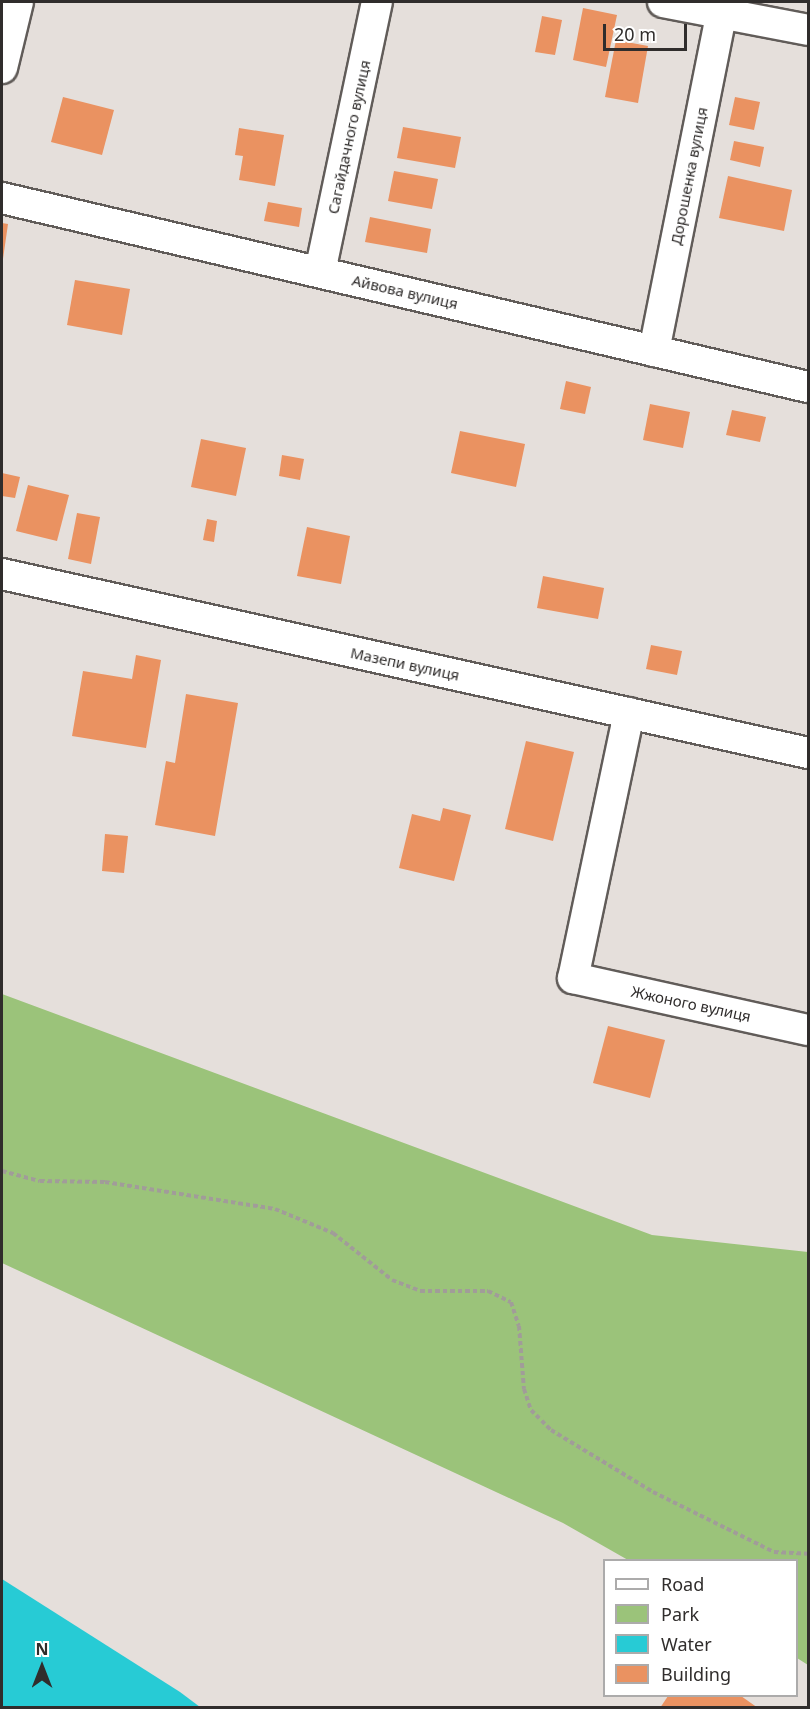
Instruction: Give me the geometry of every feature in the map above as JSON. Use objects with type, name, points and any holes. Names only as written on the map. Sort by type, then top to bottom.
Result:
[{"type":"street","points":[[2,68],[18,2]]},
{"type":"street","name":"Сагайдачного вулиця","points":[[320,272],[377,2]]},
{"type":"street","points":[[663,2],[723,7],[808,30]]},
{"type":"street","name":"Дорошенка вулиця","points":[[654,351],[723,7]]},
{"type":"street","name":"Айвова вулиця","points":[[2,198],[808,387]]},
{"type":"street","name":"Мазепи вулиця","points":[[2,574],[808,753]]},
{"type":"street","name":"Жжоного вулиця","points":[[629,713],[573,978],[808,1030]]},
{"type":"path","points":[[2,1171],[40,1181],[105,1182],[275,1209],[333,1233],[392,1280],[420,1290],[488,1290],[511,1302],[519,1326],[524,1389],[531,1410],[551,1430],[653,1492],[774,1552],[808,1554]]},
{"type":"green space","points":[[2,994],[652,1235],[808,1252],[808,1665],[798,1659],[798,1559],[626,1559],[563,1523],[2,1263]]},
{"type":"water","points":[[2,1579],[180,1692],[200,1707],[2,1707]]},
{"type":"building","points":[[583,8],[617,15],[606,67],[573,60]]},
{"type":"building","points":[[542,16],[562,20],[555,55],[535,52]]},
{"type":"building","points":[[616,40],[648,46],[638,103],[605,97]]},
{"type":"building","points":[[63,97],[114,110],[102,155],[51,142]]},
{"type":"building","points":[[735,97],[760,102],[754,130],[729,125]]},
{"type":"building","points":[[403,127],[461,137],[455,168],[397,158]]},
{"type":"building","points":[[239,128],[284,135],[275,186],[239,180],[243,156],[235,155]]},
{"type":"building","points":[[734,141],[764,147],[760,167],[730,160]]},
{"type":"building","points":[[394,171],[438,179],[432,209],[388,201]]},
{"type":"building","points":[[728,176],[792,190],[784,231],[719,218]]},
{"type":"building","points":[[268,202],[302,208],[299,227],[264,221]]},
{"type":"building","points":[[370,217],[431,229],[427,253],[365,242]]},
{"type":"building","points":[[2,223],[8,224],[3,259],[2,259]]},
{"type":"building","points":[[75,280],[130,289],[122,335],[67,325]]},
{"type":"building","points":[[566,381],[591,387],[585,414],[560,409]]},
{"type":"building","points":[[650,404],[690,412],[683,448],[643,440]]},
{"type":"building","points":[[732,410],[766,417],[760,442],[726,435]]},
{"type":"building","points":[[460,431],[525,444],[516,487],[451,473]]},
{"type":"building","points":[[201,439],[246,448],[236,496],[191,487]]},
{"type":"building","points":[[282,455],[304,459],[300,480],[279,476]]},
{"type":"building","points":[[2,473],[20,477],[15,498],[2,496]]},
{"type":"building","points":[[28,485],[69,495],[57,541],[16,531]]},
{"type":"building","points":[[77,513],[100,517],[91,564],[68,559]]},
{"type":"building","points":[[207,519],[217,521],[214,542],[203,540]]},
{"type":"building","points":[[307,527],[350,536],[341,584],[297,576]]},
{"type":"building","points":[[543,576],[604,588],[598,619],[537,608]]},
{"type":"building","points":[[651,645],[682,651],[677,675],[646,669]]},
{"type":"building","points":[[136,655],[161,660],[146,748],[72,736],[83,671],[132,679]]},
{"type":"building","points":[[186,694],[238,703],[215,836],[155,825],[166,761],[175,763]]},
{"type":"building","points":[[526,741],[574,752],[553,841],[505,829]]},
{"type":"building","points":[[443,808],[471,815],[454,881],[399,868],[412,814],[440,821]]},
{"type":"building","points":[[105,834],[128,836],[124,873],[102,871]]},
{"type":"building","points":[[608,1026],[665,1040],[650,1098],[593,1083]]},
{"type":"building","points":[[667,1697],[742,1697],[758,1708],[660,1708]]}]
